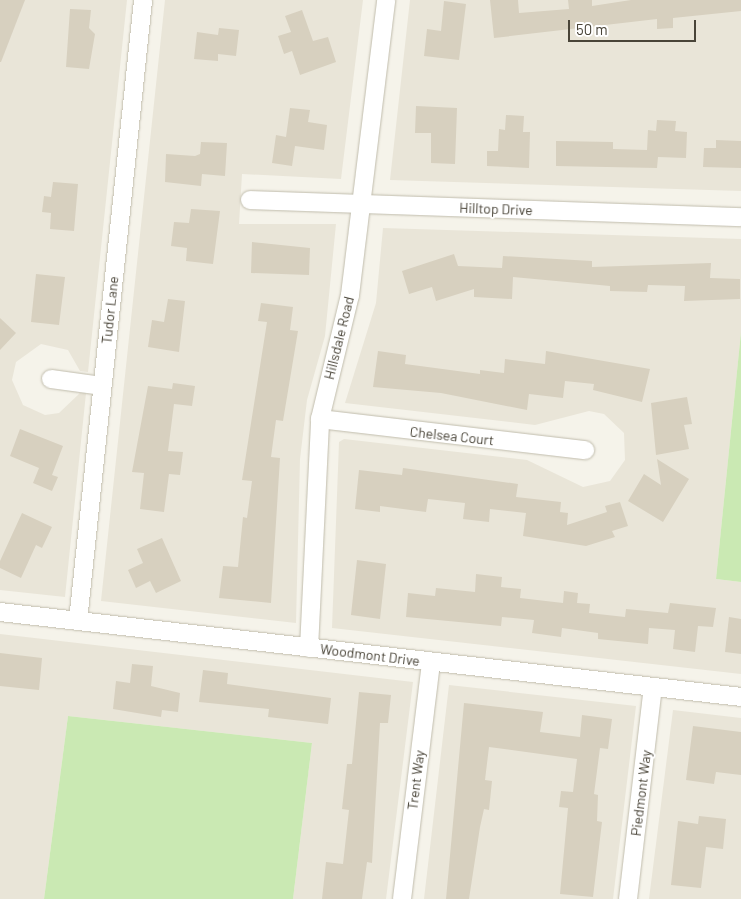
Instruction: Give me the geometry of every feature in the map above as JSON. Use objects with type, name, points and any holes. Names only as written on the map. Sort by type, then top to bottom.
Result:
[{"type":"street","name":"Tudor Lane","points":[[78,621],[143,0]]},
{"type":"street","name":"Hillsdale Road","points":[[309,648],[320,419],[346,320],[363,205],[386,0]]},
{"type":"street","name":"Hilltop Drive","points":[[250,200],[741,217]]},
{"type":"street","points":[[51,379],[102,386]]},
{"type":"street","name":"Chelsea Court","points":[[320,419],[585,450]]},
{"type":"street","name":"Woodmont Drive","points":[[0,612],[741,697]]},
{"type":"street","name":"Trent Way","points":[[402,899],[431,662]]},
{"type":"street","name":"Piedmont Way","points":[[628,899],[654,687]]},
{"type":"shaded area","points":[[0,0],[127,0],[88,372],[80,371],[68,350],[41,344],[16,362],[12,380],[23,405],[45,415],[59,413],[80,393],[86,393],[65,597],[0,590]]},
{"type":"shaded area","points":[[165,0],[363,0],[341,179],[242,174],[239,224],[336,224],[325,336],[307,400],[300,459],[296,623],[101,601]]},
{"type":"shaded area","points":[[410,0],[741,0],[741,191],[390,180]]},
{"type":"shaded area","points":[[383,228],[741,239],[741,332],[716,579],[741,582],[741,674],[332,628],[339,442],[344,439],[527,460],[583,487],[610,481],[625,460],[624,433],[604,414],[589,411],[535,425],[345,403],[376,303]]},
{"type":"shaded area","points":[[0,634],[413,682],[386,899],[293,899],[312,743],[68,716],[44,899],[0,899]]},
{"type":"shaded area","points":[[449,685],[636,706],[613,899],[424,899]]},
{"type":"shaded area","points":[[673,710],[741,718],[741,899],[649,899]]},
{"type":"green space","points":[[741,332],[741,582],[716,579]]},
{"type":"green space","points":[[68,716],[312,743],[293,899],[44,899]]},
{"type":"building","points":[[0,0],[25,0],[1,62],[0,62]]},
{"type":"building","points":[[490,0],[518,0],[519,13],[569,9],[568,0],[592,0],[592,6],[631,0],[741,0],[741,11],[673,18],[673,28],[657,29],[657,19],[494,38]]},
{"type":"building","points":[[444,1],[466,4],[459,60],[424,56],[427,29],[441,31]]},
{"type":"building","points":[[70,9],[91,10],[89,28],[95,34],[89,69],[66,67]]},
{"type":"building","points":[[302,10],[313,41],[328,37],[336,62],[300,75],[292,51],[284,54],[278,36],[291,32],[285,16]]},
{"type":"building","points":[[219,28],[239,30],[236,56],[218,54],[218,61],[194,59],[197,32],[218,35]]},
{"type":"building","points":[[416,106],[457,108],[455,164],[431,163],[431,133],[415,133]]},
{"type":"building","points":[[290,108],[310,110],[308,122],[327,125],[324,150],[295,146],[292,166],[272,163],[276,135],[286,137]]},
{"type":"building","points":[[506,115],[524,116],[523,132],[530,132],[529,168],[487,166],[487,151],[498,151],[499,129],[505,130]]},
{"type":"building","points":[[657,120],[676,121],[675,131],[687,132],[686,158],[658,157],[657,168],[556,166],[556,141],[613,142],[613,149],[647,150],[648,130],[656,131]]},
{"type":"building","points":[[716,140],[741,141],[741,168],[703,167],[704,148],[716,148]]},
{"type":"building","points":[[201,142],[227,143],[225,176],[202,174],[201,186],[165,182],[166,154],[195,156],[200,154]]},
{"type":"building","points":[[53,182],[78,184],[74,231],[50,229],[51,213],[42,212],[44,196],[51,197]]},
{"type":"building","points":[[191,209],[220,211],[213,264],[186,261],[187,248],[171,246],[174,222],[189,223]]},
{"type":"building","points":[[252,242],[310,248],[309,275],[251,273]]},
{"type":"building","points":[[454,254],[458,266],[502,268],[503,256],[592,261],[592,267],[711,263],[710,278],[740,279],[740,299],[684,301],[685,286],[648,285],[647,292],[610,291],[610,286],[513,277],[512,299],[474,297],[474,289],[436,301],[432,287],[409,294],[402,271]]},
{"type":"building","points":[[36,274],[65,277],[59,325],[31,322]]},
{"type":"building","points":[[168,299],[185,301],[179,352],[148,347],[152,320],[164,322]]},
{"type":"building","points":[[261,303],[293,307],[290,330],[298,331],[283,421],[276,420],[271,457],[280,458],[271,603],[219,598],[223,566],[238,567],[243,517],[247,518],[252,481],[242,480],[267,322],[258,321]]},
{"type":"building","points":[[0,318],[16,333],[0,350]]},
{"type":"building","points":[[378,351],[406,355],[405,364],[480,374],[480,370],[504,373],[505,359],[545,364],[546,351],[650,369],[642,402],[593,390],[594,384],[565,381],[563,398],[529,394],[527,410],[441,393],[373,387]]},
{"type":"building","points":[[173,383],[195,386],[192,406],[174,404],[168,451],[183,452],[180,475],[169,474],[164,512],[140,509],[144,473],[132,472],[148,386],[172,389]]},
{"type":"building","points":[[687,397],[692,424],[684,425],[689,449],[656,455],[651,403]]},
{"type":"building","points":[[20,429],[63,446],[52,475],[58,477],[52,491],[33,483],[39,468],[10,456]]},
{"type":"building","points":[[657,459],[689,479],[663,522],[628,501],[644,474],[661,485]]},
{"type":"building","points":[[403,468],[518,484],[516,497],[561,502],[560,512],[568,513],[567,525],[607,512],[605,506],[620,502],[628,526],[612,531],[615,537],[586,546],[523,536],[526,513],[490,509],[489,522],[463,519],[465,503],[428,499],[426,512],[380,506],[380,512],[355,509],[359,470],[402,475]]},
{"type":"building","points":[[22,513],[52,527],[42,548],[36,545],[21,578],[0,568],[0,561]]},
{"type":"building","points":[[162,538],[181,581],[156,593],[150,581],[136,588],[128,570],[143,563],[137,549]]},
{"type":"building","points":[[357,560],[386,564],[380,619],[351,615]]},
{"type":"building","points":[[476,574],[502,577],[501,587],[521,589],[520,598],[563,603],[564,591],[578,593],[577,603],[590,604],[589,613],[625,617],[626,609],[668,613],[670,603],[716,608],[713,627],[698,626],[695,652],[673,649],[675,630],[649,628],[648,644],[598,639],[598,633],[562,628],[561,637],[532,633],[534,620],[502,617],[501,626],[406,617],[408,593],[435,596],[436,588],[475,592]]},
{"type":"building","points":[[729,617],[741,619],[741,654],[725,652]]},
{"type":"building","points":[[0,653],[42,658],[39,690],[0,686]]},
{"type":"building","points":[[132,664],[153,666],[151,686],[180,693],[178,712],[162,710],[161,717],[113,709],[116,681],[130,683]]},
{"type":"building","points":[[203,670],[228,673],[227,684],[331,698],[328,724],[268,717],[269,709],[199,702]]},
{"type":"building","points":[[359,692],[391,695],[388,723],[380,723],[372,863],[367,862],[362,899],[322,899],[326,862],[343,864],[349,810],[342,809],[347,764],[352,764]]},
{"type":"building","points":[[464,703],[543,712],[540,732],[580,737],[582,715],[612,719],[608,749],[600,748],[594,794],[598,795],[597,821],[602,822],[593,897],[560,894],[568,808],[559,807],[561,791],[573,792],[577,759],[489,747],[485,780],[492,781],[489,810],[484,809],[469,899],[446,899]]},
{"type":"building","points":[[693,726],[741,732],[741,775],[716,772],[714,784],[686,780]]},
{"type":"building","points":[[699,816],[726,819],[723,849],[706,847],[701,888],[671,885],[678,821],[698,824]]}]
